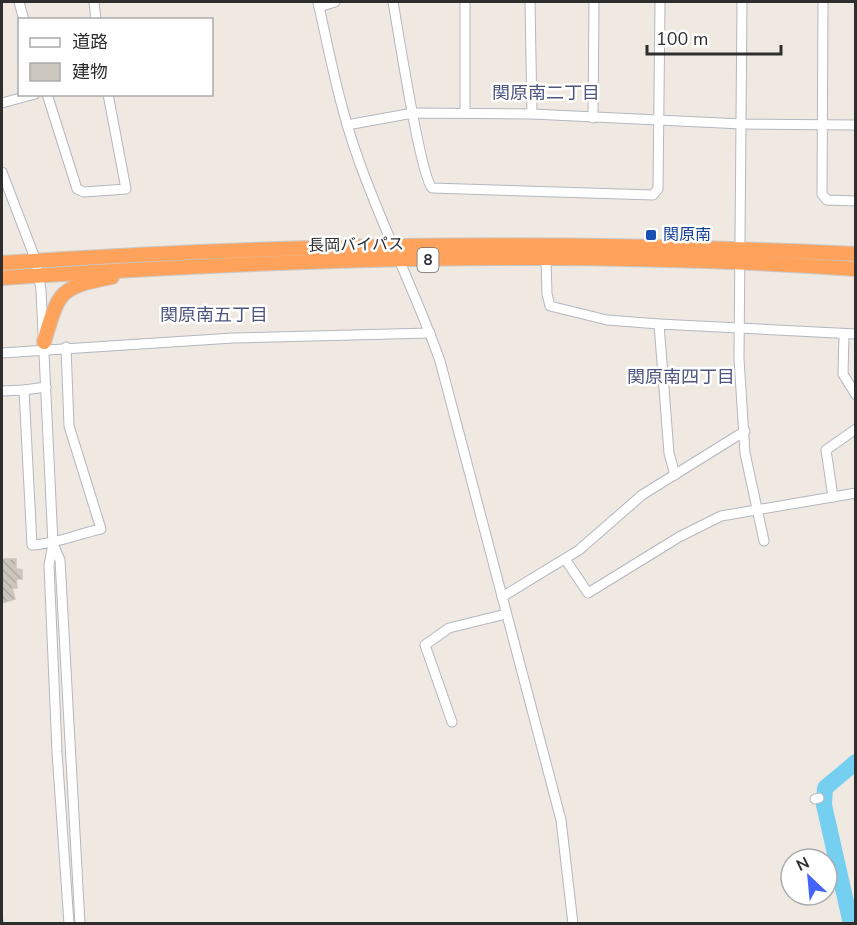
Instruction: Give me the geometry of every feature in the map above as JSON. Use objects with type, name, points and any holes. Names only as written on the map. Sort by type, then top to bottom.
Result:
[{"type":"highway","name":"長岡バイパス","points":[[2,263],[239,249],[561,243],[741,254],[855,269]]},
{"type":"highway","name":"長岡バイパス","points":[[2,278],[159,268],[401,261],[855,254]]},
{"type":"highway","points":[[44,345],[58,299],[68,289],[83,282],[159,268]]},
{"type":"street","points":[[19,2],[23,18]]},
{"type":"street","points":[[94,2],[96,18]]},
{"type":"street","points":[[335,2],[319,4],[337,93],[347,125],[430,333],[477,496],[561,820],[573,924]]},
{"type":"street","points":[[393,2],[413,113],[428,183],[432,188],[653,195],[658,189],[660,2]]},
{"type":"street","points":[[465,2],[465,113]]},
{"type":"street","points":[[530,2],[532,114]]},
{"type":"street","points":[[593,118],[594,2]]},
{"type":"street","points":[[742,2],[739,329],[745,453],[765,540]]},
{"type":"street","points":[[823,2],[822,194],[827,200],[855,201]]},
{"type":"street","points":[[2,103],[28,96]]},
{"type":"street","points":[[48,96],[77,189],[84,192],[126,189],[108,96]]},
{"type":"street","points":[[347,125],[413,113],[465,113],[855,126]]},
{"type":"street","points":[[2,172],[40,276],[53,544],[49,565],[57,752],[69,924]]},
{"type":"street","points":[[546,260],[547,294],[550,306],[607,321],[855,334]]},
{"type":"street","points":[[659,324],[669,453],[675,475]]},
{"type":"street","points":[[2,353],[44,345],[66,347],[233,338],[430,333]]},
{"type":"street","points":[[844,334],[843,375],[855,395]]},
{"type":"street","points":[[24,390],[32,545],[53,544],[74,535],[101,529],[69,426],[66,347]]},
{"type":"street","points":[[2,390],[46,387]]},
{"type":"street","points":[[833,497],[825,450],[855,429]]},
{"type":"street","points":[[502,597],[593,540],[642,495],[745,431]]},
{"type":"street","points":[[564,559],[588,593],[721,516],[855,493]]},
{"type":"street","points":[[53,544],[60,560],[65,694],[80,924]]},
{"type":"street","points":[[452,722],[425,645],[449,627],[506,614]]},
{"type":"building","points":[[2,559],[16,559],[16,569],[22,570],[22,579],[16,579],[17,588],[12,588],[15,599],[2,603]]},
{"type":"waterway","points":[[851,924],[824,805],[825,788],[856,762]]},
{"type":"waterway","points":[[2,920],[3,924]]},
{"type":"place","name":"関原南","points":[[651,235]]},
{"type":"district","name":"関原南二丁目","points":[[546,93]]},
{"type":"district","name":"関原南五丁目","points":[[214,315]]},
{"type":"district","name":"関原南四丁目","points":[[681,377]]}]
